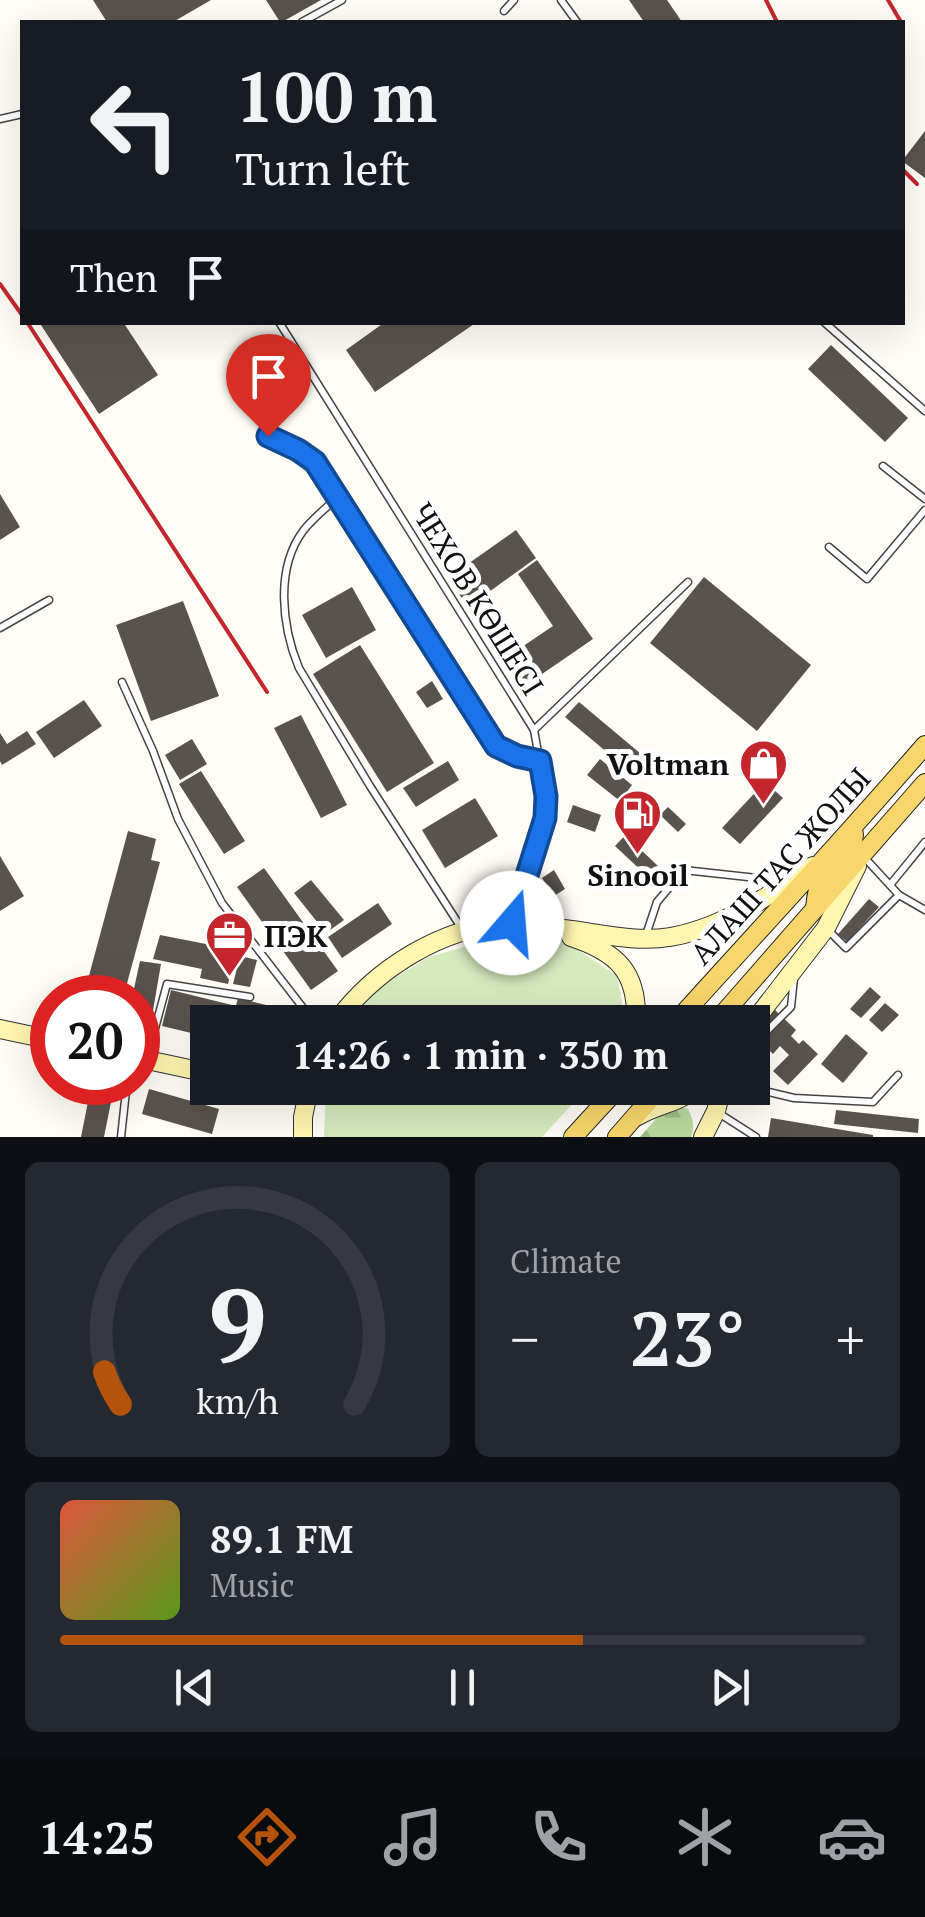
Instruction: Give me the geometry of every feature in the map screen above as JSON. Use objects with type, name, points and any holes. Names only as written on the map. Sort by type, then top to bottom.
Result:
[{"type":"main road","name":"АЛАШ ТАС ЖОЛЫ","points":[[691,1005],[925,746]]},
{"type":"main road","points":[[877,837],[871,823],[925,760]]},
{"type":"main road","name":"АЛАШ ТАС ЖОЛЫ","points":[[731,1005],[925,784]]},
{"type":"main road","points":[[816,909],[821,881],[852,848],[852,830]]},
{"type":"main road","points":[[767,1005],[826,928],[862,858]]},
{"type":"main road","points":[[352,1005],[403,959],[463,930],[512,923],[645,939],[667,938],[740,912],[822,860]]},
{"type":"main road","points":[[538,925],[602,949],[616,960],[634,986],[636,1005]]},
{"type":"main road","points":[[0,1029],[30,1035]]},
{"type":"main road","points":[[160,1063],[190,1069]]},
{"type":"main road","points":[[302,1136],[306,1105]]},
{"type":"main road","points":[[573,1137],[601,1105]]},
{"type":"main road","points":[[616,1137],[644,1105]]},
{"type":"main road","points":[[629,1122],[659,1105]]},
{"type":"main road","points":[[695,1105],[702,1115],[704,1136]]},
{"type":"main road","points":[[704,1136],[718,1105]]},
{"type":"lane","points":[[306,20],[342,0]]},
{"type":"lane","points":[[504,11],[514,0]]},
{"type":"lane","name":"ЧЕХОВ КӨШЕСІ","points":[[281,325],[534,730],[546,796],[545,818],[512,923]]},
{"type":"lane","points":[[827,325],[925,411]]},
{"type":"lane","points":[[268,436],[315,462],[496,746],[540,761]]},
{"type":"lane","points":[[883,466],[925,499]]},
{"type":"lane","points":[[338,498],[304,530],[289,562],[284,587],[291,650],[370,786],[463,930]]},
{"type":"lane","points":[[829,547],[867,578],[925,510]]},
{"type":"lane","points":[[534,730],[688,582]]},
{"type":"lane","points":[[0,628],[49,600]]},
{"type":"lane","points":[[122,682],[178,819],[222,903],[301,1005]]},
{"type":"lane","points":[[890,885],[925,842]]},
{"type":"lane","points":[[862,858],[898,895],[925,910]]},
{"type":"lane","points":[[645,939],[657,902],[684,870],[790,882]]},
{"type":"lane","points":[[826,928],[846,948],[898,895]]},
{"type":"lane","points":[[770,1028],[791,1006],[795,970]]},
{"type":"lane","points":[[160,999],[167,984],[250,997]]},
{"type":"lane","points":[[770,1092],[794,1098],[872,1102],[898,1075]]},
{"type":"lane","points":[[121,1137],[124,1105]]},
{"type":"lane","points":[[716,1112],[756,1137]]},
{"type":"green space","points":[[503,936],[563,940],[617,976],[623,1005],[364,1005],[378,988],[429,957]]},
{"type":"green space","points":[[325,1105],[571,1105],[542,1137],[324,1137]]},
{"type":"green space","points":[[678,1106],[690,1113],[691,1137],[640,1137],[662,1112]]},
{"type":"building","points":[[93,0],[211,0],[176,20],[106,20]]},
{"type":"building","points":[[266,0],[321,0],[286,20],[279,20]]},
{"type":"building","points":[[629,0],[667,0],[681,20],[643,20]]},
{"type":"building","points":[[925,131],[925,178],[905,163],[905,157]]},
{"type":"building","points":[[41,325],[125,325],[158,375],[99,414]]},
{"type":"building","points":[[381,325],[473,325],[375,392],[346,350]]},
{"type":"building","points":[[831,345],[908,418],[885,442],[808,369]]},
{"type":"building","points":[[0,494],[20,527],[0,540]]},
{"type":"building","points":[[516,530],[536,558],[468,607],[448,578]]},
{"type":"building","points":[[537,560],[593,639],[526,685],[507,657],[553,626],[518,574]]},
{"type":"building","points":[[704,577],[811,665],[757,731],[650,643]]},
{"type":"building","points":[[352,587],[376,630],[326,658],[302,615]]},
{"type":"building","points":[[183,601],[219,696],[151,721],[116,625]]},
{"type":"building","points":[[360,645],[434,763],[387,792],[313,674]]},
{"type":"building","points":[[432,681],[443,699],[427,708],[416,692]]},
{"type":"building","points":[[84,700],[102,726],[54,758],[36,732]]},
{"type":"building","points":[[579,702],[647,759],[634,775],[565,717]]},
{"type":"building","points":[[301,715],[347,805],[321,818],[274,728]]},
{"type":"building","points":[[27,731],[36,744],[2,765],[0,733],[7,744]]},
{"type":"building","points":[[192,739],[207,764],[180,780],[165,755]]},
{"type":"building","points":[[600,759],[632,785],[620,801],[587,775]]},
{"type":"building","points":[[448,761],[459,780],[416,807],[403,788]]},
{"type":"building","points":[[201,771],[245,841],[224,854],[179,784]]},
{"type":"building","points":[[765,782],[783,798],[740,844],[722,828]]},
{"type":"building","points":[[475,798],[498,836],[445,868],[422,830]]},
{"type":"building","points":[[573,805],[601,815],[595,832],[567,822]]},
{"type":"building","points":[[668,807],[686,824],[678,832],[660,815]]},
{"type":"building","name":"Sinooil","points":[[637,823],[651,836],[640,849],[658,866],[648,877],[615,846]]},
{"type":"building","points":[[128,831],[156,839],[151,860],[160,862],[129,975],[89,975]]},
{"type":"building","points":[[0,856],[24,896],[0,911]]},
{"type":"building","points":[[264,868],[338,971],[311,990],[237,887]]},
{"type":"building","points":[[554,870],[565,889],[554,896],[542,878]]},
{"type":"building","points":[[311,880],[344,920],[326,933],[294,893]]},
{"type":"building","points":[[869,899],[879,907],[847,942],[838,934]]},
{"type":"building","points":[[378,903],[392,924],[342,958],[328,937]]},
{"type":"building","points":[[160,935],[237,947],[228,984],[200,978],[202,969],[153,959]]},
{"type":"building","points":[[240,956],[257,960],[250,987],[233,984]]},
{"type":"building","points":[[140,961],[161,964],[159,975],[137,975]]},
{"type":"building","points":[[870,987],[881,997],[861,1018],[850,1009]]},
{"type":"building","points":[[171,990],[232,1005],[190,1005],[190,1033],[162,1026]]},
{"type":"building","points":[[238,998],[266,1005],[236,1005]]},
{"type":"building","points":[[885,1003],[899,1015],[882,1032],[869,1020]]},
{"type":"building","points":[[775,1010],[796,1030],[791,1036],[799,1044],[803,1040],[818,1054],[788,1085],[773,1071],[789,1055],[780,1046],[773,1054],[770,1051],[770,1015]]},
{"type":"building","points":[[846,1034],[868,1053],[843,1083],[821,1064]]},
{"type":"building","points":[[160,1092],[190,1101],[190,1105],[219,1109],[212,1134],[142,1114],[145,1105],[160,1105]]},
{"type":"building","points":[[87,1105],[110,1105],[104,1137],[81,1137]]},
{"type":"building","points":[[836,1110],[919,1119],[918,1133],[834,1124]]},
{"type":"building","points":[[771,1118],[873,1135],[873,1137],[768,1137]]},
{"type":"railway","points":[[766,0],[776,20]]},
{"type":"railway","points":[[888,0],[900,20]]},
{"type":"railway","points":[[905,172],[917,184]]},
{"type":"railway","points":[[0,284],[20,312]]},
{"type":"railway","points":[[29,325],[267,692]]},
{"type":"place","name":"Voltman","points":[[764,806]]},
{"type":"place","name":"Sinooil","points":[[638,856]]},
{"type":"place","name":"ПЭК","points":[[229,978]]},
{"type":"route","points":[[268,436],[315,462],[496,746],[540,761],[545,818],[512,923]]}]
